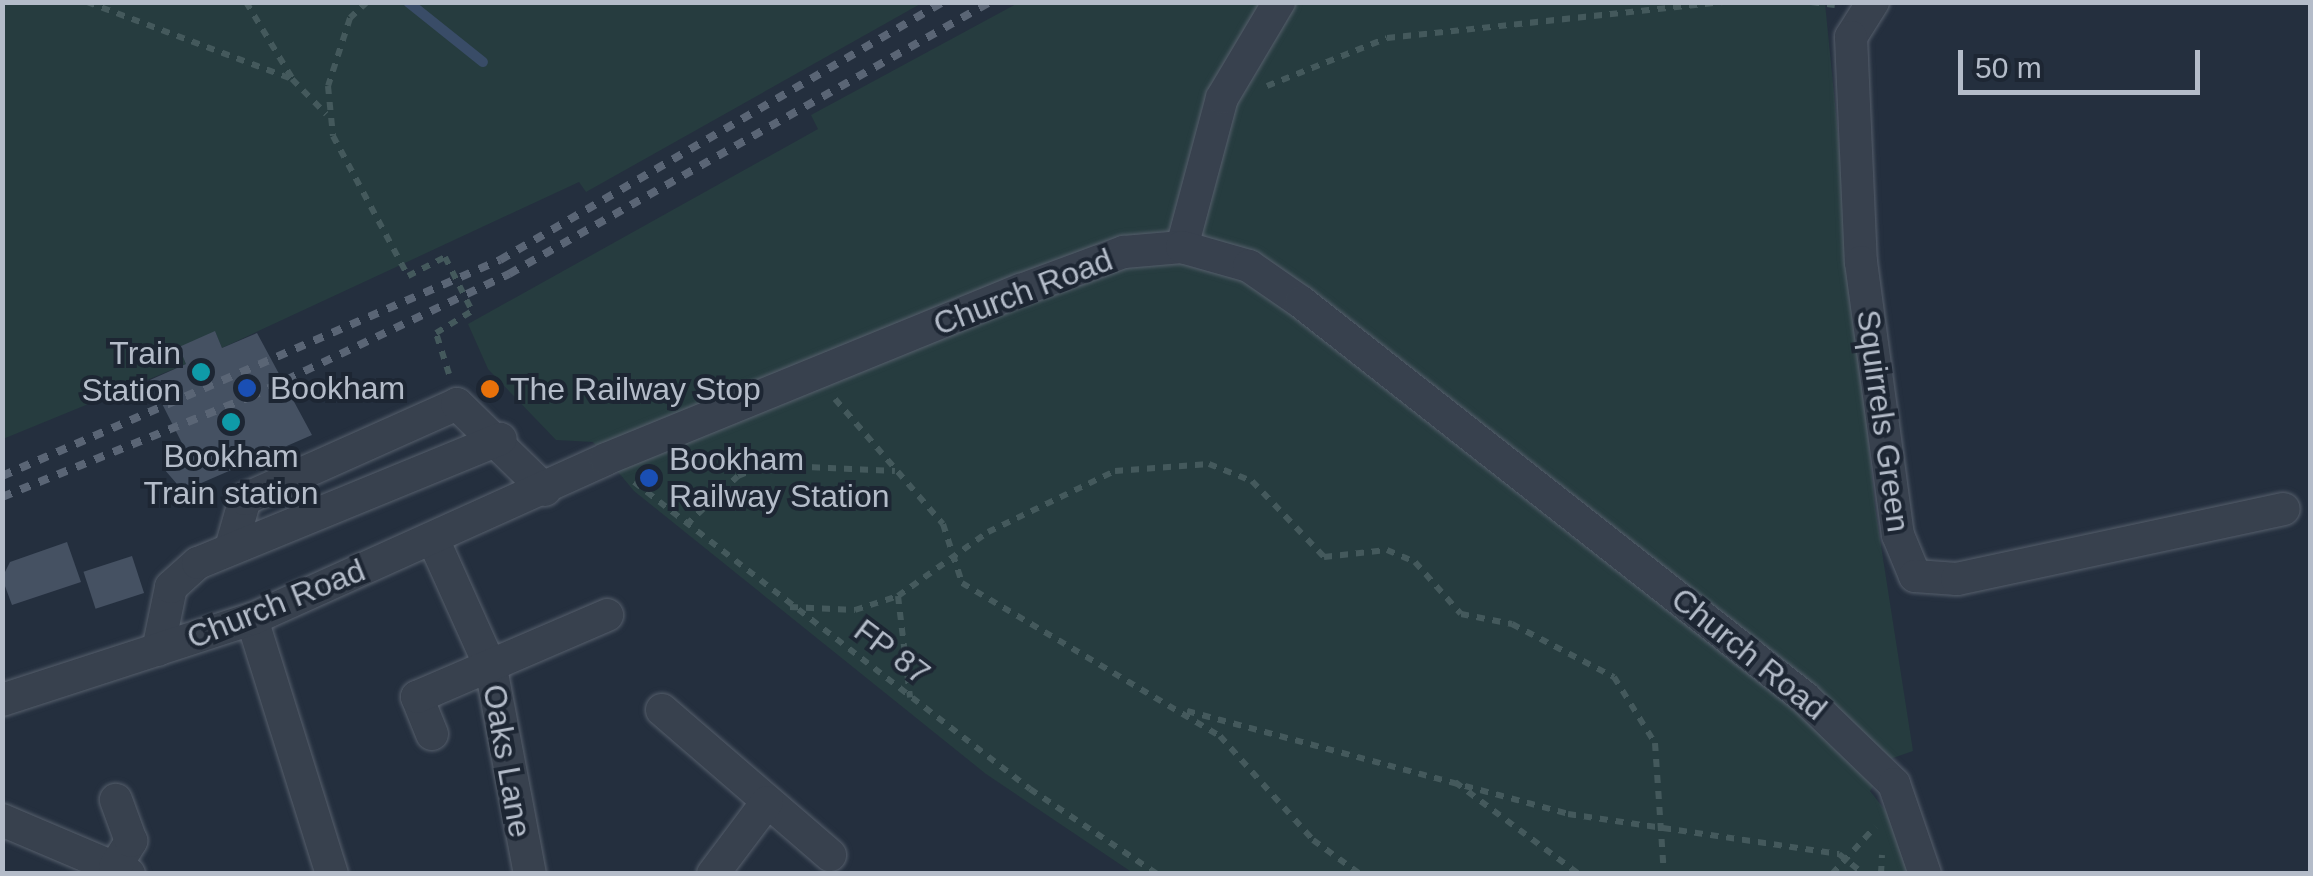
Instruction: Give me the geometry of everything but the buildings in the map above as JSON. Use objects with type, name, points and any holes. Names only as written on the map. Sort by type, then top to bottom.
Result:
[{"type":"street","points":[[1182,247],[1222,98],[1279,2]]},
{"type":"street","name":"Squirrels Green","points":[[1869,6],[1850,74],[1860,262],[1898,535],[1915,576],[1957,579],[2284,509]]},
{"type":"street","name":"Church Road","points":[[2,700],[252,619],[546,490],[606,459],[1124,252],[1182,247],[1249,266],[1288,293],[1804,696],[1894,784],[1925,874]]},
{"type":"street","points":[[231,548],[245,499],[457,404],[501,439],[546,490]]},
{"type":"street","points":[[158,650],[170,587],[231,548],[501,439]]},
{"type":"street","name":"Oaks Lane","points":[[433,539],[491,668],[530,874]]},
{"type":"street","points":[[432,734],[418,696],[607,616]]},
{"type":"street","points":[[252,619],[332,874]]},
{"type":"street","points":[[662,710],[830,855]]},
{"type":"street","points":[[6,834],[122,870],[130,842],[116,800]]},
{"type":"street","points":[[713,874],[767,802]]},
{"type":"path","points":[[87,2],[292,79]]},
{"type":"path","points":[[246,2],[292,79],[326,115],[408,276],[445,257],[472,311],[436,333],[457,404]]},
{"type":"path","points":[[326,115],[341,42],[367,2]]},
{"type":"path","points":[[1222,98],[1387,38],[1725,2]]},
{"type":"path","points":[[830,368],[836,408],[943,524],[962,584],[1056,646],[1181,709],[1582,817],[1845,858],[1864,874]]},
{"type":"path","name":"FP 87","points":[[606,459],[790,607],[1157,874]]},
{"type":"path","points":[[790,607],[855,610],[898,596],[950,555],[1115,471],[1161,461],[1209,464],[1252,481],[1324,557],[1387,550],[1414,562],[1462,614],[1512,624],[1614,677],[1636,698],[1656,743],[1656,826],[1664,874]]},
{"type":"path","points":[[686,525],[738,476],[764,466],[896,471]]},
{"type":"path","points":[[898,596],[910,697]]},
{"type":"path","points":[[1181,709],[1360,874]]},
{"type":"path","points":[[1451,780],[1579,874]]},
{"type":"path","points":[[1832,874],[1885,819]]},
{"type":"green space","points":[[3,3],[922,3],[586,192],[579,182],[222,348],[215,332],[186,364],[3,439]]},
{"type":"green space","points":[[1018,3],[1825,3],[1875,507],[1913,751],[1893,758],[1870,791],[1889,815],[1908,873],[1133,873],[986,774],[634,491],[593,442],[556,440],[488,369],[468,324],[818,129],[811,115]]},
{"type":"waterway","points":[[408,2],[483,62]]},
{"type":"railway","points":[[2,476],[500,260],[943,2]]},
{"type":"railway","points":[[2,497],[250,397],[509,274],[990,2]]},
{"type":"place","name":"Train Station","points":[[201,372]]},
{"type":"place","name":"Bookham","points":[[247,388]]},
{"type":"place","name":"The Railway Stop","points":[[490,389]]},
{"type":"place","name":"Bookham Train station","points":[[231,422]]},
{"type":"place","name":"Bookham Railway Station","points":[[649,478]]}]
